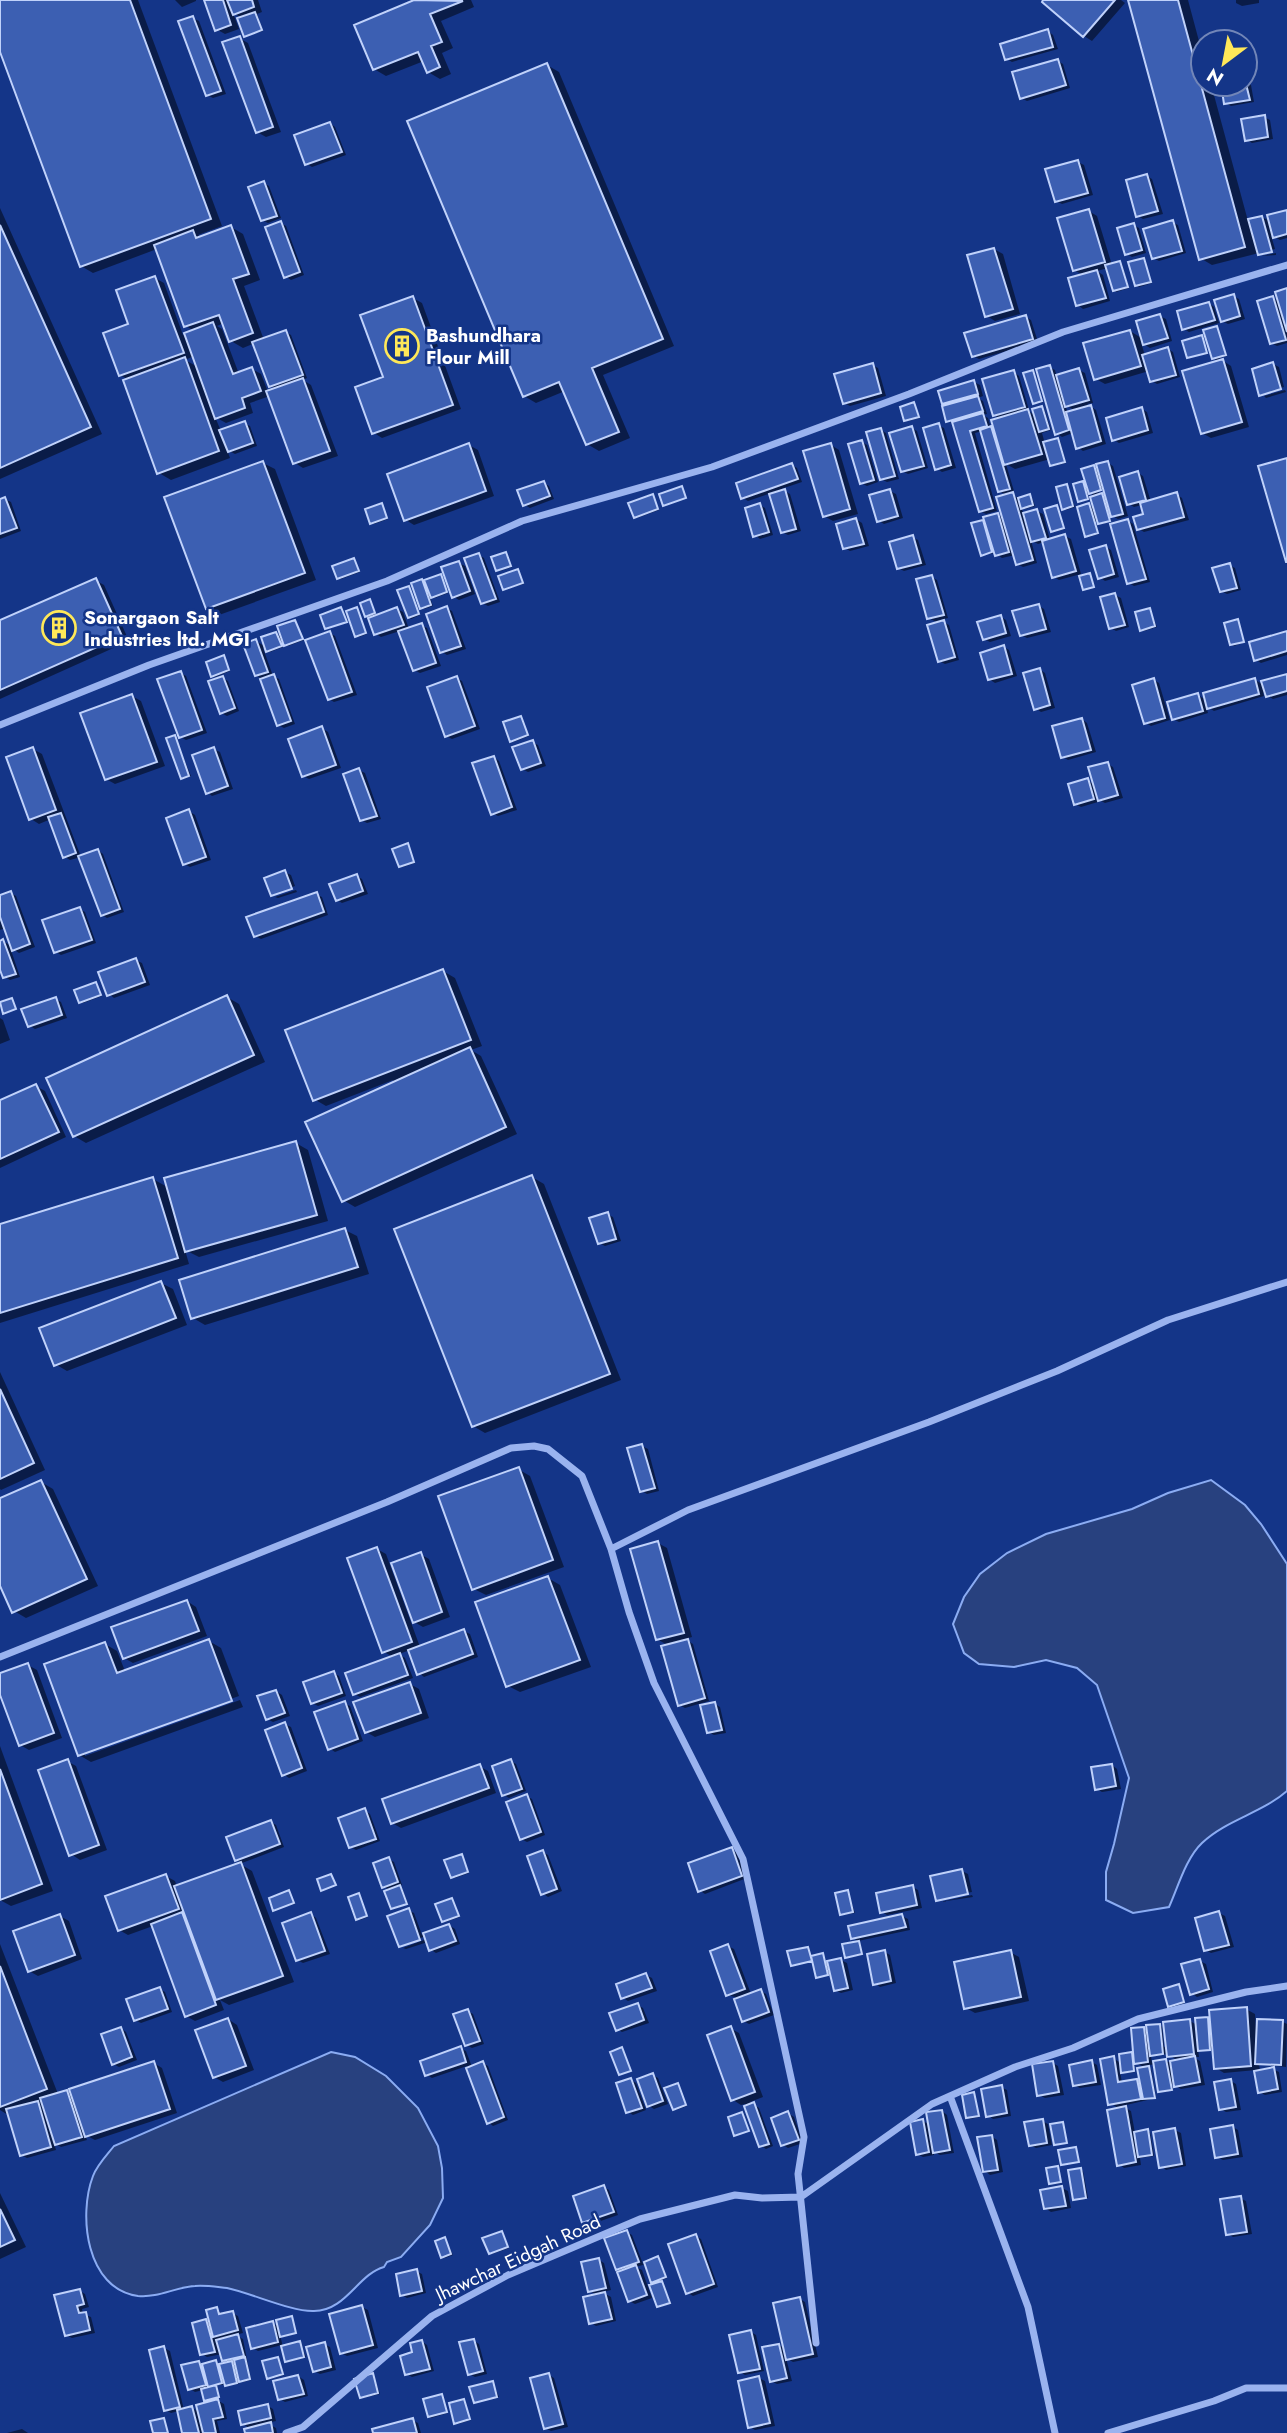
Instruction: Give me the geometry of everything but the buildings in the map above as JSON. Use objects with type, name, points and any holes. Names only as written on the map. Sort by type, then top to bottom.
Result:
[{"type":"street","points":[[0,725],[149,665],[387,581],[522,521],[712,467],[909,394],[1063,332],[1287,265]]},
{"type":"street","points":[[611,1549],[688,1510],[1044,1377],[1168,1320],[1287,1282]]},
{"type":"street","points":[[0,1657],[387,1502],[511,1448],[534,1446],[548,1449],[582,1476],[611,1549],[629,1612],[654,1683],[743,1859],[804,2137],[798,2174],[816,2343]]},
{"type":"street","points":[[801,2197],[932,2104],[1015,2067],[1073,2048],[1138,2019],[1246,1992],[1287,1986]]},
{"type":"street","points":[[950,2096],[1028,2307],[1055,2433]]},
{"type":"street","name":"Jhawchar Eidgah Road","points":[[286,2433],[303,2427],[432,2316],[508,2275],[589,2239],[652,2216],[735,2194],[762,2198],[801,2197]]},
{"type":"street","points":[[1108,2433],[1214,2401],[1246,2388],[1287,2388]]},
{"type":"water","points":[[1211,1480],[1245,1505],[1287,1564],[1287,1791],[1267,1805],[1222,1828],[1202,1843],[1187,1865],[1169,1907],[1133,1913],[1106,1900],[1106,1872],[1129,1778],[1097,1685],[1077,1668],[1046,1660],[1014,1667],[979,1664],[964,1653],[953,1624],[964,1597],[980,1574],[1007,1553],[1046,1534],[1132,1509],[1168,1493]]},
{"type":"water","points":[[331,2052],[355,2057],[386,2076],[418,2108],[438,2146],[443,2198],[430,2225],[401,2257],[387,2262],[335,2305],[314,2311],[295,2309],[237,2290],[211,2286],[188,2287],[138,2296],[121,2290],[107,2280],[90,2248],[86,2210],[93,2176],[114,2146]]},
{"type":"place","name":"Bashundhara Flour Mill","points":[[402,346]]},
{"type":"place","name":"Sonargaon Salt Industries ltd. MGI","points":[[59,628]]}]
